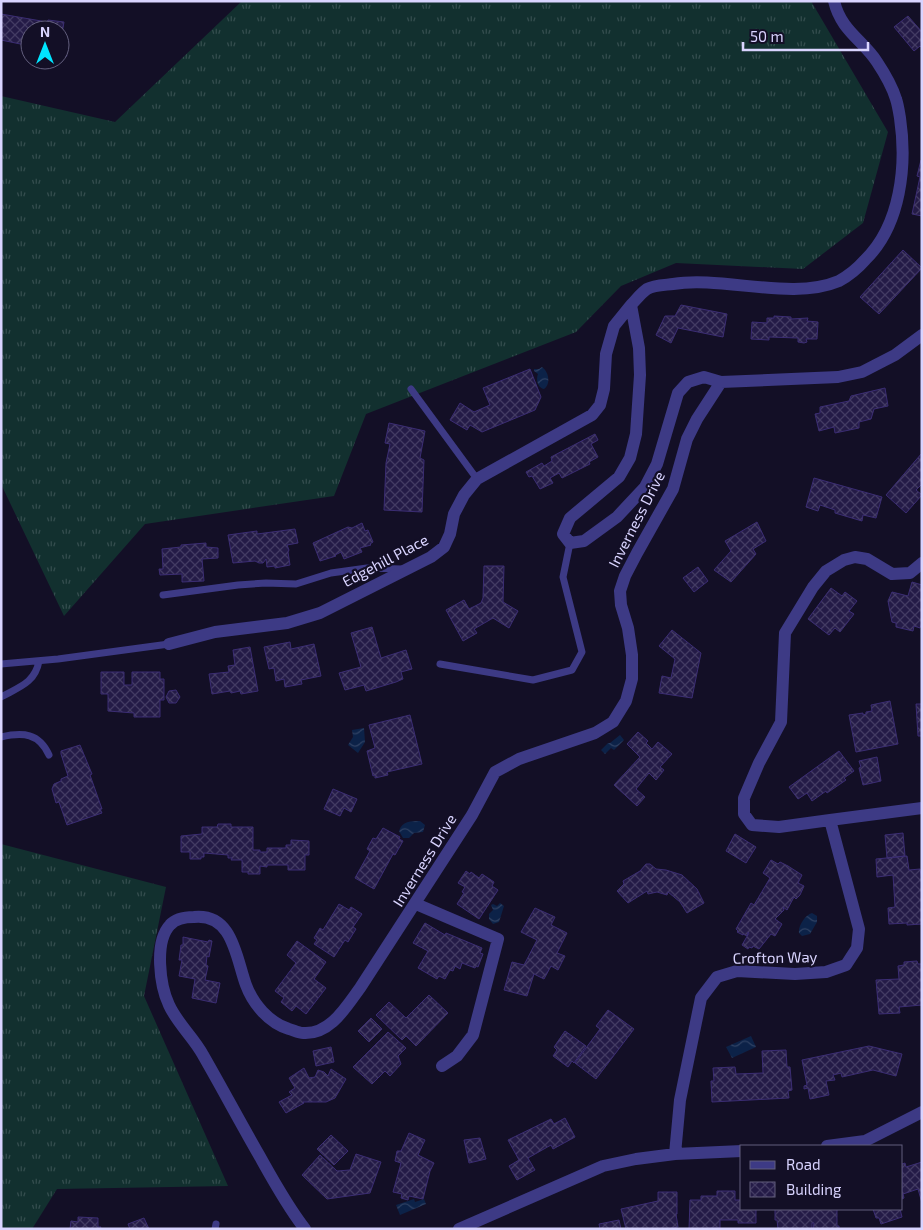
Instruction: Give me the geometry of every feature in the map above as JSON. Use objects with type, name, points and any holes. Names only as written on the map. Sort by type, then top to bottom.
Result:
[{"type":"street","points":[[570,543],[563,534],[570,518],[619,477],[630,458],[636,434],[640,376],[639,348],[631,305],[648,289],[682,282],[784,288],[817,287],[839,280],[857,268],[870,256],[884,235],[895,208],[901,170],[902,137],[897,100],[876,59],[853,36],[837,12],[834,1]]},
{"type":"street","name":"Edgehill Place","points":[[169,644],[215,632],[287,623],[320,613],[431,557],[444,547],[450,534],[454,514],[464,495],[477,479],[592,415],[600,405],[604,389],[606,354],[614,326],[631,305]]},
{"type":"street","points":[[721,382],[838,377],[854,374],[862,372],[895,355],[922,335]]},
{"type":"street","name":"Inverness Drive","points":[[305,1229],[272,1178],[202,1052],[169,1006],[159,961],[162,943],[169,926],[181,918],[201,916],[219,922],[228,934],[238,957],[246,986],[262,1012],[278,1026],[303,1034],[323,1030],[341,1014],[416,904],[472,815],[495,772],[519,759],[595,733],[613,722],[626,701],[632,678],[632,654],[628,628],[621,605],[620,591],[625,576],[641,545],[673,489],[687,439],[697,419],[721,382],[704,377],[688,382],[678,393],[657,464],[645,487],[617,516],[584,541],[570,543]]},
{"type":"street","points":[[922,563],[910,573],[892,574],[867,559],[854,557],[844,560],[826,571],[814,587],[785,633],[781,722],[759,763],[744,798],[744,814],[752,825],[779,827],[831,825],[922,808]]},
{"type":"street","name":"Crofton Way","points":[[675,1154],[680,1100],[701,998],[717,977],[737,971],[795,974],[826,972],[846,965],[857,948],[859,929],[831,825]]},
{"type":"street","points":[[416,904],[498,939],[474,1035],[457,1056],[442,1066]]},
{"type":"street","points":[[835,1145],[865,1141],[922,1112]]},
{"type":"street","points":[[459,1229],[603,1166],[675,1154],[740,1151]]},
{"type":"lane","points":[[411,389],[477,479]]},
{"type":"lane","points":[[440,664],[533,680],[572,670],[582,652],[563,577],[570,543]]},
{"type":"lane","points":[[163,596],[238,585],[266,583],[296,584],[332,573],[368,568],[408,569]]},
{"type":"lane","points":[[1,664],[39,661],[169,644]]},
{"type":"lane","points":[[1,697],[30,681],[38,671],[39,661]]},
{"type":"lane","points":[[1,737],[25,734],[38,740],[46,748],[49,755]]},
{"type":"green space","points":[[242,1],[811,1],[888,132],[863,223],[803,269],[676,263],[621,286],[576,332],[366,414],[334,496],[145,524],[64,616],[1,484],[1,96],[115,122]]},
{"type":"green space","points":[[1,844],[166,887],[144,996],[228,1186],[57,1189],[32,1229],[1,1229]]},
{"type":"water","points":[[542,367],[548,378],[548,384],[544,389],[538,385],[538,374],[534,371],[534,369]]},
{"type":"water","points":[[364,728],[365,742],[358,753],[348,745],[353,737],[352,730]]},
{"type":"water","points":[[620,735],[624,740],[614,750],[611,748],[605,754],[601,750],[608,743]]},
{"type":"water","points":[[420,821],[425,825],[423,832],[414,833],[409,838],[403,838],[399,831],[402,825]]},
{"type":"water","points":[[500,903],[504,906],[499,922],[493,924],[489,919],[489,914],[493,910],[491,905],[497,906]]},
{"type":"water","points":[[812,913],[817,916],[817,922],[810,934],[802,936],[799,933],[801,924]]},
{"type":"water","points":[[751,1036],[756,1047],[732,1058],[726,1047]]},
{"type":"water","points":[[414,1199],[415,1202],[424,1199],[426,1204],[400,1215],[396,1205]]},
{"type":"building","points":[[1,14],[36,20],[20,20],[20,44],[1,40]]},
{"type":"building","points":[[908,16],[922,32],[922,48],[920,46],[914,51],[894,27]]},
{"type":"building","points":[[921,160],[922,216],[912,214],[920,177],[917,176]]},
{"type":"building","points":[[903,250],[922,268],[879,314],[860,297]]},
{"type":"building","points":[[681,305],[727,314],[723,337],[678,328],[671,343],[656,335],[665,316],[675,316]]},
{"type":"building","points":[[774,316],[791,317],[791,319],[808,318],[807,321],[818,322],[817,339],[806,339],[807,342],[804,343],[798,342],[798,338],[769,337],[769,340],[751,339],[752,322],[767,323],[767,318],[774,318]]},
{"type":"building","points":[[530,369],[541,397],[535,410],[482,432],[470,425],[467,430],[450,420],[460,403],[474,412],[490,405],[483,388]]},
{"type":"building","points":[[885,388],[888,406],[874,409],[871,419],[859,422],[859,428],[835,433],[834,427],[819,431],[815,414],[820,413],[820,407],[849,401],[851,396]]},
{"type":"building","points":[[389,423],[425,431],[420,458],[424,460],[422,512],[384,510],[386,463],[390,444],[385,443]]},
{"type":"building","points":[[595,434],[598,440],[591,444],[598,457],[589,462],[590,464],[562,478],[559,473],[550,478],[553,483],[540,489],[532,476],[529,477],[526,472],[542,463],[544,466],[552,461],[551,457]]},
{"type":"building","points":[[922,453],[922,484],[916,490],[922,495],[906,513],[886,495]]},
{"type":"building","points":[[814,478],[882,497],[876,518],[863,515],[862,521],[835,513],[835,510],[820,505],[818,511],[806,507]]},
{"type":"building","points":[[757,522],[766,541],[753,549],[756,554],[731,582],[714,570],[731,551],[725,541]]},
{"type":"building","points":[[362,523],[365,531],[368,530],[373,542],[371,545],[360,548],[362,552],[344,559],[341,552],[336,556],[320,561],[313,543],[348,527],[352,528]]},
{"type":"building","points":[[295,529],[298,543],[287,545],[290,565],[275,568],[275,566],[267,567],[266,559],[263,563],[255,561],[233,563],[228,535],[257,531],[257,534]]},
{"type":"building","points":[[206,543],[206,547],[218,548],[218,558],[202,559],[204,581],[182,582],[182,574],[160,575],[159,569],[163,569],[162,549]]},
{"type":"building","points":[[484,566],[504,566],[503,602],[518,611],[509,628],[493,618],[474,629],[477,633],[463,641],[446,610],[464,600],[469,609],[481,603],[483,598]]},
{"type":"building","points":[[698,567],[708,581],[694,592],[683,578]]},
{"type":"building","points":[[912,582],[922,585],[922,622],[920,628],[914,626],[913,631],[896,627],[896,623],[892,622],[888,601],[892,592],[908,596]]},
{"type":"building","points":[[831,588],[842,596],[845,592],[857,601],[849,611],[854,614],[840,632],[835,628],[829,635],[808,619]]},
{"type":"building","points":[[372,627],[381,658],[406,650],[412,669],[401,672],[403,679],[396,682],[366,691],[364,685],[345,690],[339,673],[361,667],[351,633]]},
{"type":"building","points":[[672,630],[701,653],[692,698],[659,693],[662,676],[671,678],[675,659],[659,646]]},
{"type":"building","points":[[290,642],[291,649],[314,644],[321,676],[301,680],[302,684],[285,687],[284,679],[276,681],[274,668],[269,669],[264,647]]},
{"type":"building","points":[[250,647],[258,691],[241,694],[240,691],[231,693],[230,691],[212,694],[209,674],[229,672],[228,666],[235,665],[233,650]]},
{"type":"building","points":[[101,672],[124,672],[124,685],[132,685],[132,672],[160,672],[160,679],[164,679],[164,700],[160,700],[160,717],[134,717],[134,713],[108,711],[108,694],[101,694]]},
{"type":"building","points":[[176,690],[180,697],[176,703],[169,703],[166,697],[169,691]]},
{"type":"building","points":[[890,701],[898,744],[856,752],[849,715],[866,714],[866,712],[872,711],[871,705]]},
{"type":"building","points":[[916,704],[922,704],[922,736],[918,736]]},
{"type":"building","points":[[410,715],[422,764],[387,772],[388,775],[375,778],[367,751],[375,748],[369,725]]},
{"type":"building","points":[[638,732],[648,741],[646,743],[652,749],[658,742],[672,754],[660,767],[664,770],[656,780],[649,773],[636,789],[645,797],[637,806],[614,785],[640,757],[627,744]]},
{"type":"building","points":[[80,745],[92,774],[90,775],[102,813],[67,825],[59,802],[56,803],[52,789],[54,784],[68,776],[61,751]]},
{"type":"building","points":[[839,751],[854,771],[844,778],[846,780],[812,801],[807,793],[798,799],[789,787]]},
{"type":"building","points":[[877,757],[881,781],[863,785],[859,761]]},
{"type":"building","points":[[333,789],[357,799],[351,812],[344,808],[340,816],[324,809]]},
{"type":"building","points":[[218,824],[231,824],[231,827],[253,827],[253,850],[260,850],[260,852],[267,852],[267,848],[286,848],[286,845],[291,845],[291,840],[309,841],[309,855],[305,855],[305,870],[288,870],[288,865],[267,865],[267,867],[260,866],[260,874],[248,874],[248,872],[242,872],[242,860],[231,860],[232,858],[228,858],[228,855],[204,853],[204,857],[201,857],[201,859],[190,859],[190,852],[181,852],[181,836],[202,834],[202,827],[217,827]]},
{"type":"building","points":[[383,828],[400,837],[399,839],[403,841],[395,855],[393,854],[374,889],[355,878],[370,851],[367,849],[373,838],[376,839]]},
{"type":"building","points":[[903,833],[905,856],[887,858],[885,835]]},
{"type":"building","points":[[735,834],[756,847],[746,863],[726,851]]},
{"type":"building","points":[[907,856],[909,870],[920,869],[922,881],[922,924],[889,924],[888,908],[895,907],[893,875],[877,877],[876,859]]},
{"type":"building","points":[[771,860],[778,864],[780,862],[802,875],[798,883],[804,886],[800,895],[796,899],[794,897],[787,910],[783,907],[784,910],[775,919],[782,924],[775,936],[771,934],[759,949],[753,946],[748,949],[742,945],[749,933],[747,936],[743,935],[737,932],[736,929],[751,903],[754,905],[770,878],[763,873]]},
{"type":"building","points":[[646,864],[650,864],[656,869],[682,875],[697,889],[704,903],[687,913],[680,902],[668,892],[667,895],[657,892],[648,894],[647,891],[628,903],[617,891],[624,884],[623,881],[640,871]]},
{"type":"building","points":[[466,871],[479,878],[482,874],[494,882],[492,886],[498,890],[479,919],[457,904],[464,893],[462,892],[465,887],[458,883]]},
{"type":"building","points":[[339,904],[349,910],[351,907],[362,914],[353,927],[356,929],[348,942],[345,940],[334,957],[314,944],[317,940],[314,938],[320,928],[323,930]]},
{"type":"building","points":[[535,908],[555,917],[551,925],[567,933],[557,953],[565,956],[558,970],[551,966],[544,979],[534,974],[527,996],[504,990],[512,962],[524,965],[537,940],[521,932]]},
{"type":"building","points":[[425,923],[445,935],[446,933],[482,948],[480,953],[483,954],[478,967],[476,966],[475,968],[462,963],[460,969],[455,966],[453,971],[450,970],[445,979],[439,976],[437,979],[418,968],[428,951],[413,943]]},
{"type":"building","points":[[183,937],[208,942],[209,940],[212,941],[209,957],[207,956],[206,965],[208,966],[205,980],[220,983],[216,1003],[192,998],[195,979],[179,976],[182,960],[179,960]]},
{"type":"building","points":[[297,941],[326,962],[314,979],[326,988],[306,1014],[296,1006],[292,1011],[281,1002],[284,998],[275,991],[296,963],[287,955]]},
{"type":"building","points":[[917,961],[918,964],[922,964],[922,1005],[899,1007],[900,1013],[879,1014],[876,980],[899,979],[898,966],[904,965],[904,962]]},
{"type":"building","points":[[429,995],[448,1013],[416,1046],[406,1036],[402,1040],[376,1015],[389,1002],[406,1018]]},
{"type":"building","points":[[608,1010],[634,1029],[596,1079],[575,1063],[600,1029],[596,1026]]},
{"type":"building","points":[[371,1018],[382,1029],[369,1042],[358,1031]]},
{"type":"building","points":[[565,1031],[586,1046],[574,1063],[572,1061],[568,1067],[553,1056],[557,1050],[554,1047]]},
{"type":"building","points":[[388,1032],[406,1048],[398,1056],[401,1064],[390,1076],[385,1071],[372,1084],[353,1067]]},
{"type":"building","points":[[869,1046],[902,1054],[896,1076],[873,1070],[842,1077],[841,1073],[833,1075],[835,1080],[826,1081],[829,1095],[810,1099],[808,1088],[804,1089],[804,1086],[807,1085],[802,1060]]},
{"type":"building","points":[[331,1047],[334,1062],[316,1066],[313,1051]]},
{"type":"building","points":[[786,1050],[787,1067],[790,1067],[792,1090],[788,1091],[789,1098],[712,1102],[711,1081],[714,1081],[713,1068],[735,1067],[736,1074],[763,1073],[762,1051]]},
{"type":"building","points":[[304,1068],[309,1078],[315,1077],[318,1070],[328,1076],[331,1069],[346,1079],[335,1098],[326,1102],[303,1102],[286,1113],[279,1102],[292,1095],[289,1092],[295,1088],[289,1078]]},
{"type":"building","points":[[565,1118],[575,1137],[553,1149],[551,1145],[528,1158],[535,1170],[517,1180],[509,1166],[519,1160],[508,1140],[551,1119],[554,1124]]},
{"type":"building","points":[[409,1133],[425,1140],[418,1155],[434,1163],[423,1199],[409,1196],[408,1200],[401,1198],[402,1194],[393,1192],[401,1163],[395,1161],[397,1151],[401,1151]]},
{"type":"building","points":[[331,1135],[348,1151],[334,1165],[317,1149]]},
{"type":"building","points":[[480,1138],[486,1159],[469,1163],[464,1140]]},
{"type":"building","points":[[356,1154],[381,1162],[370,1193],[327,1199],[302,1175],[320,1155],[337,1171],[350,1170]]},
{"type":"building","points":[[922,1162],[922,1203],[918,1189],[903,1194],[903,1164],[905,1163],[906,1167]]},
{"type":"building","points":[[717,1191],[735,1191],[735,1200],[740,1200],[740,1210],[756,1210],[756,1223],[720,1220],[720,1228],[689,1229],[690,1200],[701,1200],[701,1196],[717,1196]]},
{"type":"building","points":[[658,1192],[677,1192],[676,1214],[678,1227],[669,1229],[626,1229],[621,1209],[658,1201]]},
{"type":"building","points":[[775,1210],[837,1210],[837,1226],[839,1226],[839,1229],[813,1229],[814,1223],[812,1223],[812,1229],[778,1229],[777,1220],[775,1220]]},
{"type":"building","points":[[873,1210],[900,1210],[902,1217],[881,1224],[879,1218],[876,1218]]},
{"type":"building","points":[[78,1217],[98,1218],[98,1227],[101,1227],[100,1229],[70,1229],[71,1221],[78,1222]]},
{"type":"building","points":[[144,1218],[149,1229],[130,1229],[128,1224]]},
{"type":"building","points":[[619,1220],[621,1229],[600,1229],[599,1224]]}]
